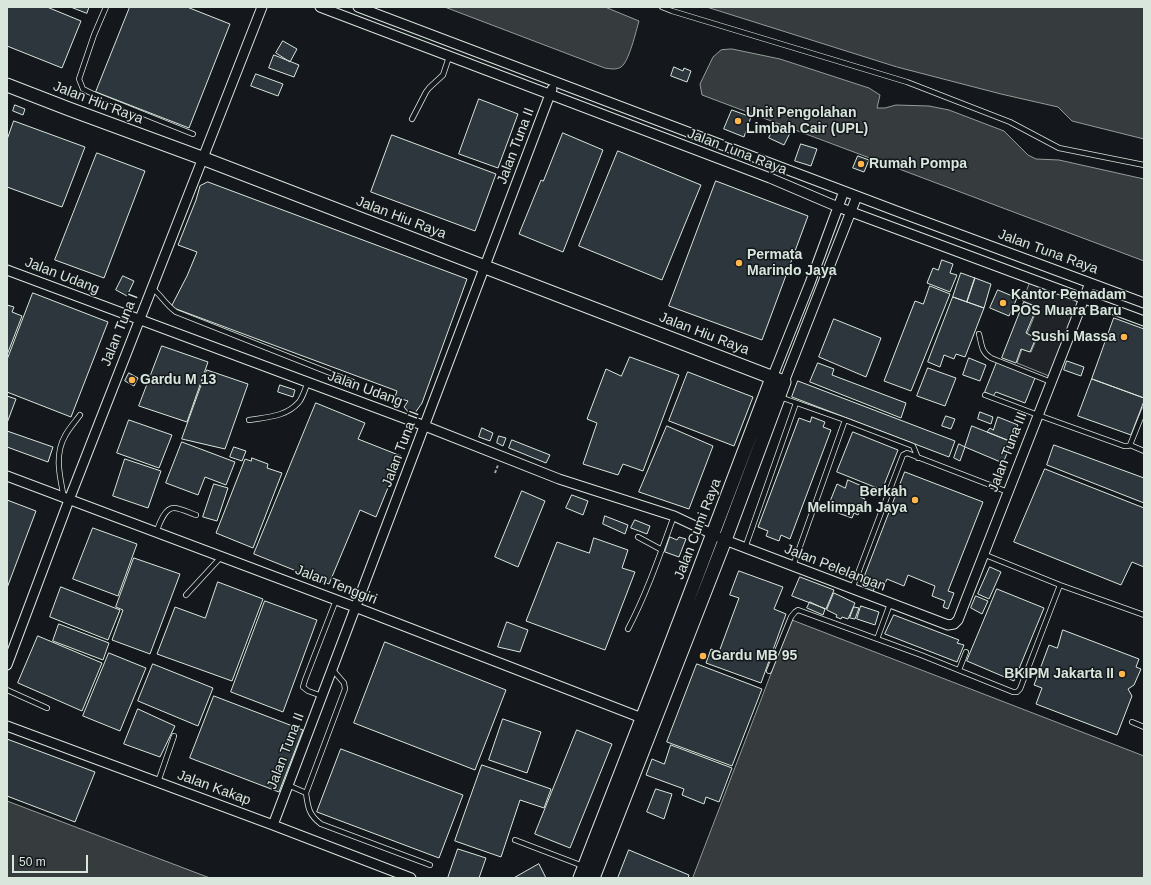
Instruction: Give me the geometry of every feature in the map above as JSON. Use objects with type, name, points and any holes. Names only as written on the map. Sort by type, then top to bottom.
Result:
[{"type":"street","name":"Jalan Tuna I","points":[[7,665],[66,499],[152,288],[262,7]]},
{"type":"street","name":"Jalan Tuna Raya","points":[[320,7],[770,178],[851,212],[1144,320]]},
{"type":"street","name":"Jalan Tuna Raya","points":[[358,7],[1144,303]]},
{"type":"street","points":[[392,35],[397,22]]},
{"type":"street","name":"Jalan Tuna II","points":[[273,825],[555,82]]},
{"type":"street","name":"Jalan Hiu Raya","points":[[7,84],[778,380]]},
{"type":"street","points":[[665,139],[670,125]]},
{"type":"street","points":[[770,178],[775,164]]},
{"type":"street","name":"Jalan Cumi Raya","points":[[588,873],[689,615],[725,540],[741,479],[778,380],[816,267],[844,191]]},
{"type":"street","name":"Jalan Cumi Raya","points":[[754,443],[778,396],[778,380],[828,272],[857,196]]},
{"type":"street","points":[[942,246],[948,230]]},
{"type":"street","points":[[816,267],[828,272]]},
{"type":"street","name":"Jalan Udang","points":[[7,270],[425,426],[559,478],[674,516],[713,534]]},
{"type":"street","name":"Jalan Tuna III","points":[[948,625],[954,624],[958,620],[1090,283]]},
{"type":"street","name":"Jalan Tenggiri","points":[[7,476],[355,607],[648,720]]},
{"type":"street","name":"Jalan Cumi Raya","points":[[689,615],[713,534],[741,479]]},
{"type":"street","name":"Jalan Pelelangan","points":[[713,534],[890,604],[948,625]]},
{"type":"street","name":"Jalan Kakap","points":[[7,726],[411,878]]},
{"type":"lane","points":[[106,7],[78,79],[84,89],[193,134]]},
{"type":"lane","points":[[662,7],[687,16],[907,82],[1010,122],[1059,148],[1144,165]]},
{"type":"lane","points":[[412,119],[426,92],[443,76],[449,57]]},
{"type":"lane","points":[[152,288],[159,293],[169,307],[176,312],[353,382]]},
{"type":"lane","points":[[979,334],[983,352],[986,355],[1051,382]]},
{"type":"lane","points":[[249,420],[279,415],[289,411],[300,402],[308,382]]},
{"type":"lane","points":[[984,395],[1124,446],[1130,445],[1144,451]]},
{"type":"lane","points":[[778,396],[914,446],[918,458]]},
{"type":"lane","points":[[746,548],[796,403]]},
{"type":"lane","points":[[1130,445],[1144,410]]},
{"type":"lane","points":[[66,499],[60,474],[59,451],[65,435],[80,415]]},
{"type":"lane","points":[[793,566],[845,420]]},
{"type":"lane","points":[[852,589],[903,455],[907,453],[1008,492]]},
{"type":"lane","points":[[156,533],[162,517],[170,509],[174,508],[196,515]]},
{"type":"lane","points":[[628,628],[643,597],[674,516]]},
{"type":"lane","points":[[638,537],[662,550]]},
{"type":"lane","points":[[983,554],[1060,586],[1144,615]]},
{"type":"lane","points":[[186,595],[221,557]]},
{"type":"lane","points":[[770,671],[791,617],[798,610],[921,655],[1013,692],[1017,692],[1020,689],[1060,586]]},
{"type":"lane","points":[[322,696],[308,691],[303,687],[336,600]]},
{"type":"lane","points":[[877,639],[890,604]]},
{"type":"lane","points":[[959,670],[966,652]]},
{"type":"lane","points":[[332,669],[344,683],[344,689],[306,793],[311,814],[321,824],[430,865]]},
{"type":"lane","points":[[7,690],[47,708]]},
{"type":"lane","points":[[1132,722],[1144,727]]},
{"type":"lane","points":[[158,782],[174,736]]},
{"type":"lane","points":[[288,785],[306,793]]},
{"type":"lane","points":[[515,840],[588,873]]},
{"type":"shaded area","points":[[445,7],[605,7],[639,21],[627,59],[621,67],[611,69]]},
{"type":"shaded area","points":[[707,7],[1144,7],[1144,139],[1072,121],[1058,107],[897,67]]},
{"type":"shaded area","points":[[732,49],[780,59],[869,88],[880,95],[877,108],[885,108],[896,105],[929,106],[949,110],[1004,131],[1028,155],[1036,159],[1059,160],[1144,179],[1144,261],[702,95],[700,84],[713,57],[721,50]]},
{"type":"shaded area","points":[[1031,280],[1080,299],[1049,376],[1017,363],[1022,349],[1031,352],[1037,338],[1027,334],[1038,307],[1023,301]]},
{"type":"shaded area","points":[[792,620],[1144,756],[1144,878],[693,878]]},
{"type":"shaded area","points":[[7,801],[210,878],[7,878]]},
{"type":"building","points":[[7,7],[47,7],[81,21],[62,68],[7,46]]},
{"type":"building","points":[[71,7],[89,7],[87,13]]},
{"type":"building","points":[[130,7],[187,7],[230,24],[189,128],[96,92]]},
{"type":"building","points":[[283,41],[297,49],[290,62],[276,53]]},
{"type":"building","points":[[274,55],[299,65],[294,77],[269,68]]},
{"type":"building","points":[[674,67],[683,71],[684,68],[691,71],[687,82],[671,76]]},
{"type":"building","points":[[256,74],[283,84],[278,96],[251,86]]},
{"type":"building","points":[[479,99],[518,114],[498,168],[459,154]]},
{"type":"building","points":[[15,105],[25,109],[23,115],[13,111]]},
{"type":"building","points":[[732,110],[751,117],[744,137],[724,129]]},
{"type":"building","points":[[14,121],[85,147],[62,207],[7,187],[7,140]]},
{"type":"building","points":[[776,124],[791,131],[784,145],[769,138]]},
{"type":"building","points":[[563,133],[603,150],[563,252],[519,234],[541,180],[543,181]]},
{"type":"building","points":[[392,135],[496,174],[475,231],[371,192]]},
{"type":"building","points":[[801,144],[817,149],[811,166],[795,161]]},
{"type":"building","points":[[618,151],[701,185],[662,280],[579,246]]},
{"type":"building","points":[[97,153],[145,171],[104,278],[55,260]]},
{"type":"building","name":"Rumah Pompa","points":[[858,156],[869,160],[864,172],[853,168]]},
{"type":"building","points":[[716,181],[808,216],[762,340],[669,306]]},
{"type":"building","points":[[208,182],[467,279],[422,403],[415,413],[409,413],[404,407],[408,401],[395,397],[397,391],[171,307],[187,276],[197,252],[178,245],[200,186]]},
{"type":"building","points":[[942,260],[953,264],[950,273],[957,275],[950,292],[927,283],[933,268],[938,270]]},
{"type":"building","points":[[961,273],[975,278],[967,302],[953,297]]},
{"type":"building","points":[[123,276],[134,281],[127,296],[116,290]]},
{"type":"building","points":[[975,278],[991,284],[984,308],[967,302]]},
{"type":"building","points":[[930,286],[950,294],[911,391],[884,381],[915,301],[923,304]]},
{"type":"building","name":"Kantor Pemadam POS Muara Baru","points":[[998,290],[1017,298],[1009,316],[990,308]]},
{"type":"building","points":[[33,293],[108,322],[71,417],[7,392],[7,360]]},
{"type":"building","points":[[953,297],[984,308],[965,357],[956,354],[954,359],[944,355],[940,367],[928,362]]},
{"type":"building","points":[[1024,302],[1037,307],[1026,333],[1036,338],[1030,352],[1021,349],[1016,363],[1002,358]]},
{"type":"building","points":[[7,305],[14,307],[12,312],[22,316],[7,355]]},
{"type":"building","points":[[1114,318],[1144,329],[1144,398],[1092,379]]},
{"type":"building","points":[[834,319],[881,338],[866,377],[819,357]]},
{"type":"building","points":[[162,346],[208,362],[187,422],[139,406]]},
{"type":"building","points":[[630,357],[679,375],[643,471],[623,464],[618,475],[583,464],[597,423],[587,419],[606,369],[621,376]]},
{"type":"building","points":[[969,358],[986,365],[980,381],[963,375]]},
{"type":"building","points":[[1067,361],[1084,367],[1081,376],[1064,370]]},
{"type":"building","points":[[997,362],[1035,378],[1025,403],[996,392],[993,396],[985,392]]},
{"type":"building","points":[[818,363],[834,369],[832,375],[906,403],[901,418],[810,382]]},
{"type":"building","points":[[928,368],[956,378],[945,406],[917,396]]},
{"type":"building","points":[[207,370],[248,384],[225,449],[182,439]]},
{"type":"building","points":[[688,372],[753,397],[734,446],[669,421]]},
{"type":"building","name":"Gardu M 13","points":[[129,373],[138,378],[134,386],[125,381]]},
{"type":"building","points":[[1092,379],[1144,398],[1131,435],[1078,416]]},
{"type":"building","points":[[798,381],[955,441],[949,457],[792,397]]},
{"type":"building","points":[[280,385],[295,390],[293,397],[278,392]]},
{"type":"building","points":[[7,396],[16,399],[7,423]]},
{"type":"building","points":[[316,403],[365,423],[358,439],[401,456],[376,517],[360,510],[329,584],[254,554]]},
{"type":"building","points":[[980,412],[993,417],[991,424],[978,419]]},
{"type":"building","points":[[946,416],[955,419],[951,429],[942,426]]},
{"type":"building","points":[[812,417],[825,422],[823,427],[831,430],[790,539],[781,535],[779,541],[766,536],[768,531],[758,527],[799,418],[810,422]]},
{"type":"building","points":[[998,417],[1018,425],[1012,442],[987,432],[990,428],[993,430]]},
{"type":"building","points":[[129,420],[172,435],[159,468],[117,453]]},
{"type":"building","points":[[667,426],[713,446],[689,509],[639,492]]},
{"type":"building","points":[[972,426],[1012,442],[1003,463],[965,447]]},
{"type":"building","points":[[482,428],[493,433],[490,441],[479,437]]},
{"type":"building","points":[[7,431],[53,447],[48,462],[7,447]]},
{"type":"building","points":[[853,432],[898,450],[882,490],[837,472]]},
{"type":"building","points":[[499,436],[506,438],[503,446],[497,443]]},
{"type":"building","points":[[512,440],[550,455],[546,463],[509,448]]},
{"type":"building","points":[[182,442],[235,462],[226,485],[205,477],[198,495],[166,483]]},
{"type":"building","points":[[959,444],[965,447],[960,461],[954,458]]},
{"type":"building","points":[[1054,445],[1144,478],[1144,503],[1047,465]]},
{"type":"building","points":[[234,447],[246,451],[242,461],[230,457]]},
{"type":"building","points":[[252,458],[268,464],[267,468],[282,473],[253,548],[216,533],[245,459],[251,461]]},
{"type":"building","points":[[125,459],[161,471],[148,508],[113,496]]},
{"type":"building","points":[[1045,469],[1144,508],[1144,567],[1132,562],[1121,585],[1014,542]]},
{"type":"building","points":[[905,472],[983,502],[948,591],[954,593],[948,609],[943,607],[945,601],[932,596],[935,586],[908,575],[904,586],[887,579],[884,586],[864,578]]},
{"type":"building","points":[[848,480],[864,487],[860,497],[865,499],[858,515],[854,513],[852,518],[838,513],[840,508],[829,504],[837,484],[845,488]]},
{"type":"building","points":[[214,484],[228,488],[217,521],[203,517]]},
{"type":"building","points":[[522,491],[545,501],[518,567],[495,557]]},
{"type":"building","points":[[572,495],[588,501],[583,515],[566,508]]},
{"type":"building","points":[[7,500],[36,511],[7,588]]},
{"type":"building","points":[[605,516],[628,525],[625,534],[603,524]]},
{"type":"building","points":[[635,520],[650,526],[647,534],[631,528]]},
{"type":"building","points":[[93,528],[137,544],[118,596],[73,579]]},
{"type":"building","points":[[670,537],[677,540],[679,537],[686,539],[679,557],[665,552]]},
{"type":"building","points":[[594,538],[628,550],[622,568],[635,572],[605,650],[526,621],[557,542],[589,553]]},
{"type":"building","points":[[134,558],[180,574],[150,654],[112,640],[123,610],[116,607]]},
{"type":"building","points":[[990,567],[1001,572],[989,599],[978,594]]},
{"type":"building","points":[[739,571],[783,587],[774,609],[786,614],[761,683],[706,663],[711,649],[719,652],[739,598],[730,595]]},
{"type":"building","points":[[800,577],[834,590],[826,609],[792,596]]},
{"type":"building","points":[[218,582],[263,599],[232,681],[157,654],[175,607],[205,618]]},
{"type":"building","points":[[866,582],[875,586],[873,592],[864,589]]},
{"type":"building","points":[[61,587],[120,610],[108,640],[50,617]]},
{"type":"building","points":[[997,589],[1044,608],[1014,681],[967,661]]},
{"type":"building","points":[[834,593],[855,603],[848,619],[836,617],[837,615],[827,610]]},
{"type":"building","points":[[976,596],[988,601],[982,614],[971,608]]},
{"type":"building","points":[[265,601],[317,620],[283,712],[231,692]]},
{"type":"building","points":[[810,602],[825,609],[823,615],[807,608]]},
{"type":"building","points":[[861,606],[879,612],[875,625],[857,619]]},
{"type":"building","points":[[854,607],[859,608],[855,619],[850,618]]},
{"type":"building","points":[[894,615],[959,640],[957,643],[964,645],[957,662],[885,634]]},
{"type":"building","points":[[507,622],[528,630],[520,652],[498,647]]},
{"type":"building","points":[[59,624],[109,643],[103,660],[53,641]]},
{"type":"building","points":[[1063,630],[1139,659],[1136,667],[1141,669],[1134,685],[1128,689],[1132,696],[1117,735],[1036,704],[1042,688],[1034,685],[1049,645],[1057,648]]},
{"type":"building","points":[[38,636],[102,663],[82,711],[18,683]]},
{"type":"building","points":[[385,642],[506,690],[475,770],[354,723]]},
{"type":"building","points":[[109,653],[146,668],[120,731],[83,716]]},
{"type":"building","name":"Gardu MB 95","points":[[702,653],[706,655],[704,659],[700,658]]},
{"type":"building","points":[[153,664],[213,688],[198,726],[138,701]]},
{"type":"building","points":[[697,664],[762,689],[732,766],[667,742]]},
{"type":"building","points":[[214,696],[303,730],[279,792],[190,758]]},
{"type":"building","points":[[138,709],[175,726],[160,757],[124,744]]},
{"type":"building","points":[[503,719],[541,732],[527,773],[489,760]]},
{"type":"building","points":[[577,730],[612,744],[570,848],[535,834]]},
{"type":"building","points":[[7,739],[95,772],[75,822],[7,796]]},
{"type":"building","points":[[671,745],[732,768],[719,802],[706,797],[704,804],[682,795],[684,789],[646,775],[652,759],[664,764]]},
{"type":"building","points":[[341,749],[463,795],[439,858],[317,812]]},
{"type":"building","points":[[482,765],[551,789],[544,808],[520,800],[501,857],[455,841]]},
{"type":"building","points":[[656,789],[672,794],[664,819],[647,812]]},
{"type":"building","points":[[458,849],[486,858],[479,878],[448,878]]},
{"type":"building","points":[[629,850],[689,875],[688,878],[618,878]]},
{"type":"building","points":[[539,864],[546,878],[514,878]]},
{"type":"place","name":"Unit Pengolahan Limbah Cair (UPL)","points":[[738,121]]},
{"type":"place","name":"Rumah Pompa","points":[[861,164]]},
{"type":"place","name":"Permata Marindo Jaya","points":[[739,263]]},
{"type":"place","name":"Kantor Pemadam POS Muara Baru","points":[[1003,303]]},
{"type":"place","name":"Sushi Massa","points":[[1124,337]]},
{"type":"place","name":"Gardu M 13","points":[[132,380]]},
{"type":"place","name":"Berkah Melimpah Jaya","points":[[915,500]]},
{"type":"place","name":"Gardu MB 95","points":[[703,656]]},
{"type":"place","name":"BKIPM Jakarta II","points":[[1122,674]]}]
